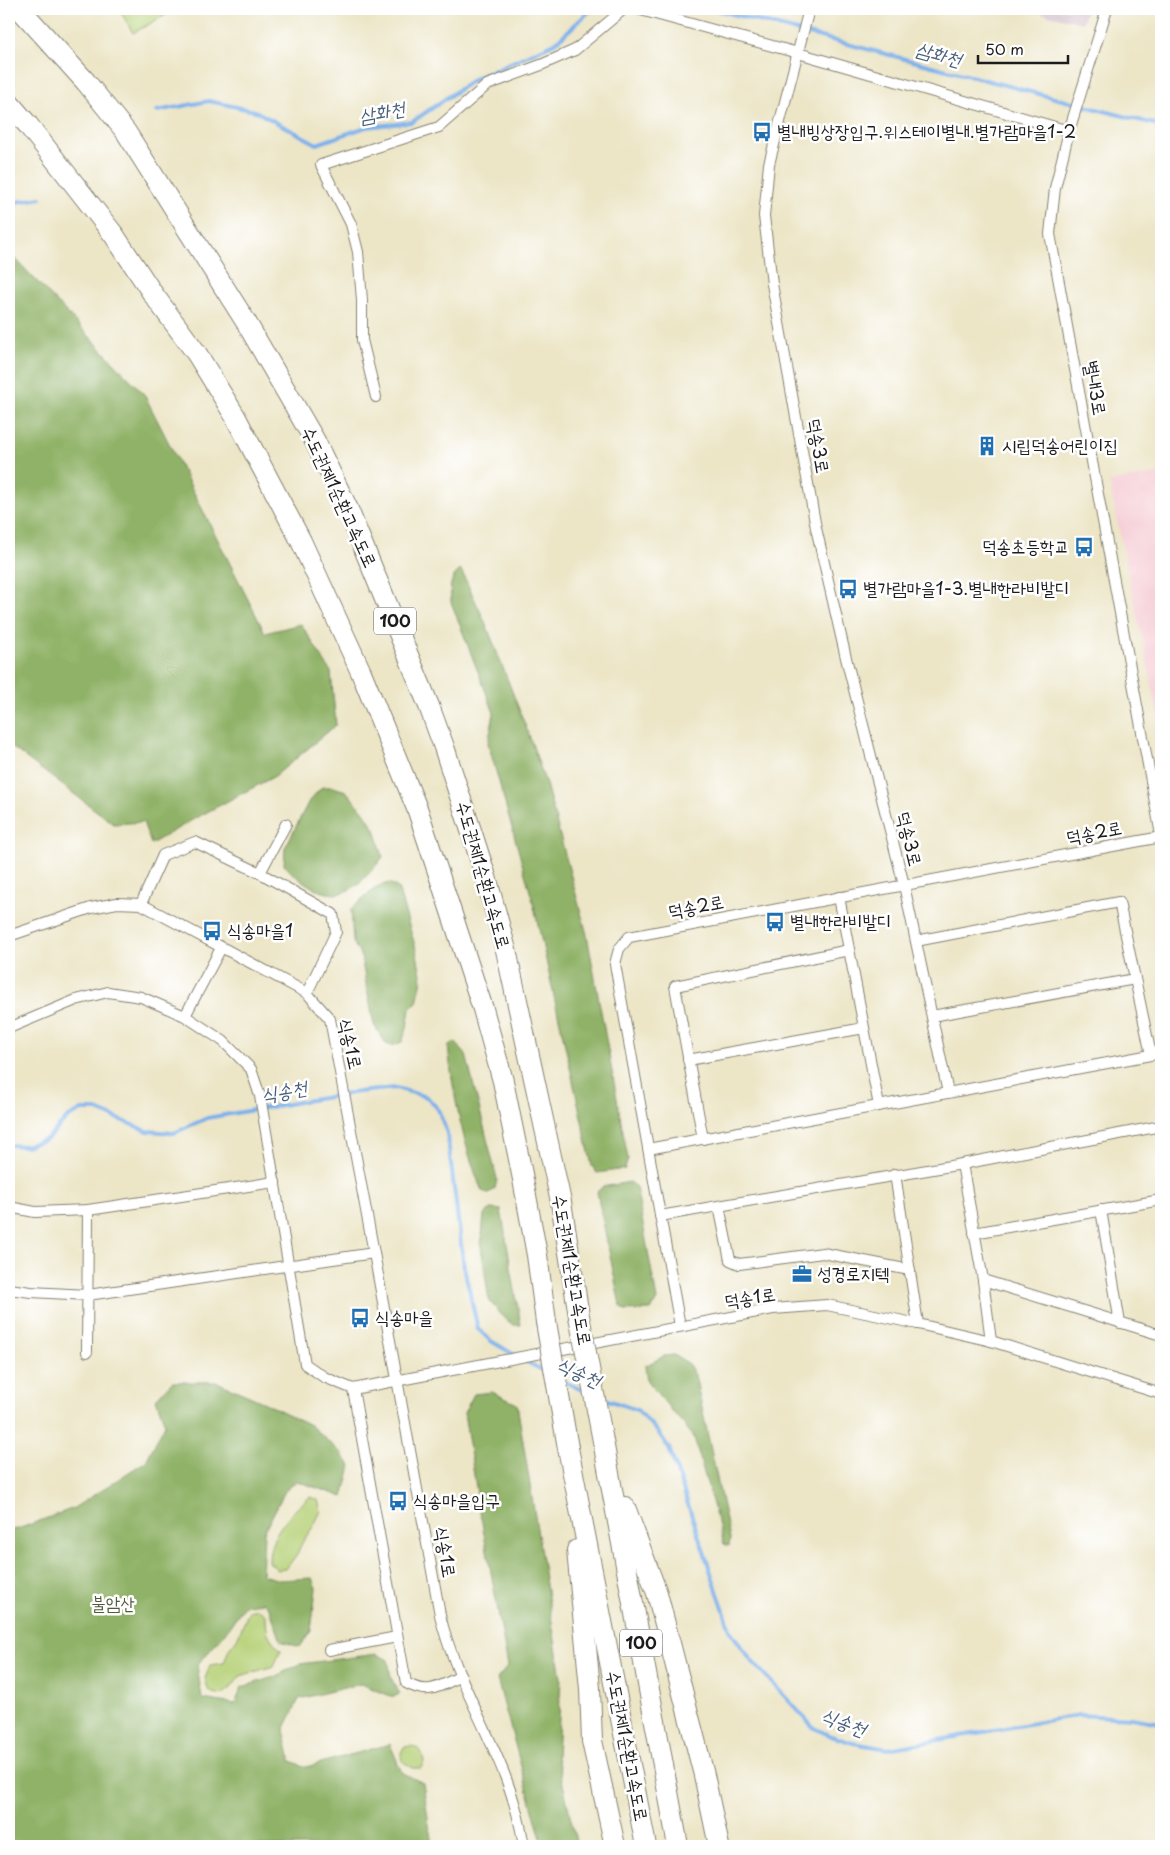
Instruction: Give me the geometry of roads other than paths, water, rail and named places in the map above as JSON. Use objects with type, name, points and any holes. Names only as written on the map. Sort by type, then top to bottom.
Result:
[{"type":"highway","name":"수도권제1순환고속도로","points":[[20,9],[86,82],[126,132],[246,322],[315,440],[347,507],[444,747],[486,877],[506,950],[559,1193],[579,1316],[678,1846]]},
{"type":"highway","name":"수도권제1순환고속도로","points":[[9,103],[114,235],[153,294],[197,354],[230,408],[301,541],[361,672],[418,811],[462,940],[503,1081],[537,1255],[546,1322],[570,1454],[646,1846]]},
{"type":"highway","points":[[605,1449],[657,1593],[704,1775],[719,1846]]},
{"type":"highway","points":[[570,1454],[580,1590],[590,1689],[592,1741],[615,1846]]},
{"type":"street","points":[[376,396],[362,340],[362,300],[358,252],[351,224],[321,165],[439,127],[487,85],[575,50],[624,9]]},
{"type":"street","points":[[637,9],[1069,131]]},
{"type":"street","name":"덕송3로","points":[[809,9],[769,164],[764,216],[772,284],[816,528],[846,658],[904,885],[948,1093]]},
{"type":"street","name":"별내3로","points":[[1107,9],[1069,131],[1055,188],[1050,234],[1161,836]]},
{"type":"street","points":[[260,873],[286,824]]},
{"type":"street","name":"덕송2로","points":[[680,1326],[616,964],[619,949],[629,937],[1161,836]]},
{"type":"street","points":[[141,904],[162,855],[195,842],[260,873],[333,914],[336,932],[307,993]]},
{"type":"street","points":[[839,897],[879,1106]]},
{"type":"street","points":[[648,1149],[1156,1054],[1135,979],[1119,902],[916,941]]},
{"type":"street","name":"식송1로","points":[[9,936],[91,908],[117,903],[141,904],[307,993],[330,1019],[443,1629],[506,1777],[518,1814],[524,1846]]},
{"type":"street","points":[[185,1016],[221,948]]},
{"type":"street","points":[[702,1139],[675,986],[849,950]]},
{"type":"street","points":[[932,1016],[1135,979]]},
{"type":"street","points":[[9,1028],[76,1000],[108,992],[141,997],[185,1016],[223,1041],[251,1069],[266,1127],[305,1364],[324,1377],[353,1389],[406,1683],[416,1689],[431,1690],[462,1676]]},
{"type":"street","points":[[688,1060],[864,1028]]},
{"type":"street","points":[[660,1216],[894,1174],[962,1164],[1161,1126]]},
{"type":"street","points":[[962,1164],[983,1280],[991,1342]]},
{"type":"street","points":[[894,1174],[918,1324]]},
{"type":"street","points":[[9,1207],[35,1212],[88,1210],[275,1182]]},
{"type":"street","points":[[974,1233],[1161,1200]]},
{"type":"street","points":[[719,1206],[730,1260],[739,1264],[823,1253],[910,1270]]},
{"type":"street","points":[[87,1352],[88,1210]]},
{"type":"street","points":[[1101,1210],[1120,1323]]},
{"type":"street","points":[[9,1289],[88,1295],[374,1253]]},
{"type":"street","points":[[983,1280],[1161,1335]]},
{"type":"street","name":"덕송1로","points":[[353,1389],[772,1309],[827,1305],[991,1342],[1161,1394]]},
{"type":"street","points":[[329,1650],[397,1637]]},
{"type":"waterway","name":"삼화천","points":[[157,111],[209,101],[255,111],[317,144],[366,127],[412,122],[474,79],[555,43],[592,9]]},
{"type":"waterway","name":"삼화천","points":[[713,9],[1158,125]]},
{"type":"waterway","points":[[1161,106],[1158,125],[1161,131]]},
{"type":"waterway","name":"삼화천","points":[[9,203],[41,198]]},
{"type":"waterway","name":"식송천","points":[[9,1145],[25,1146],[47,1139],[67,1118],[82,1110],[97,1110],[147,1131],[174,1133],[207,1118],[358,1092],[396,1088],[427,1097],[438,1109],[447,1133],[464,1267],[478,1329],[491,1341],[515,1355]]},
{"type":"waterway","name":"식송천","points":[[521,1359],[548,1373]]},
{"type":"waterway","name":"식송천","points":[[563,1381],[586,1392]]},
{"type":"waterway","name":"식송천","points":[[602,1398],[637,1410],[658,1432],[669,1448],[731,1632],[751,1660],[814,1728],[853,1743],[888,1749],[1079,1715],[1131,1718],[1161,1723]]},
{"type":"place","name":"별내빙상장입구.위스테이별내.별가람마을1-2","points":[[762,132]]},
{"type":"place","name":"시립덕송어린이집","points":[[987,446]]},
{"type":"place","name":"덕송초등학교","points":[[1084,547]]},
{"type":"place","name":"별가람마을1-3.별내한라비발디","points":[[848,589]]},
{"type":"place","name":"별내한라비발디","points":[[775,922]]},
{"type":"place","name":"식송마을1","points":[[212,931]]},
{"type":"place","name":"성경로지텍","points":[[802,1274]]},
{"type":"place","name":"식송마을","points":[[360,1318]]},
{"type":"place","name":"식송마을입구","points":[[398,1501]]},
{"type":"park label","name":"불암산","points":[[113,1604]]}]
